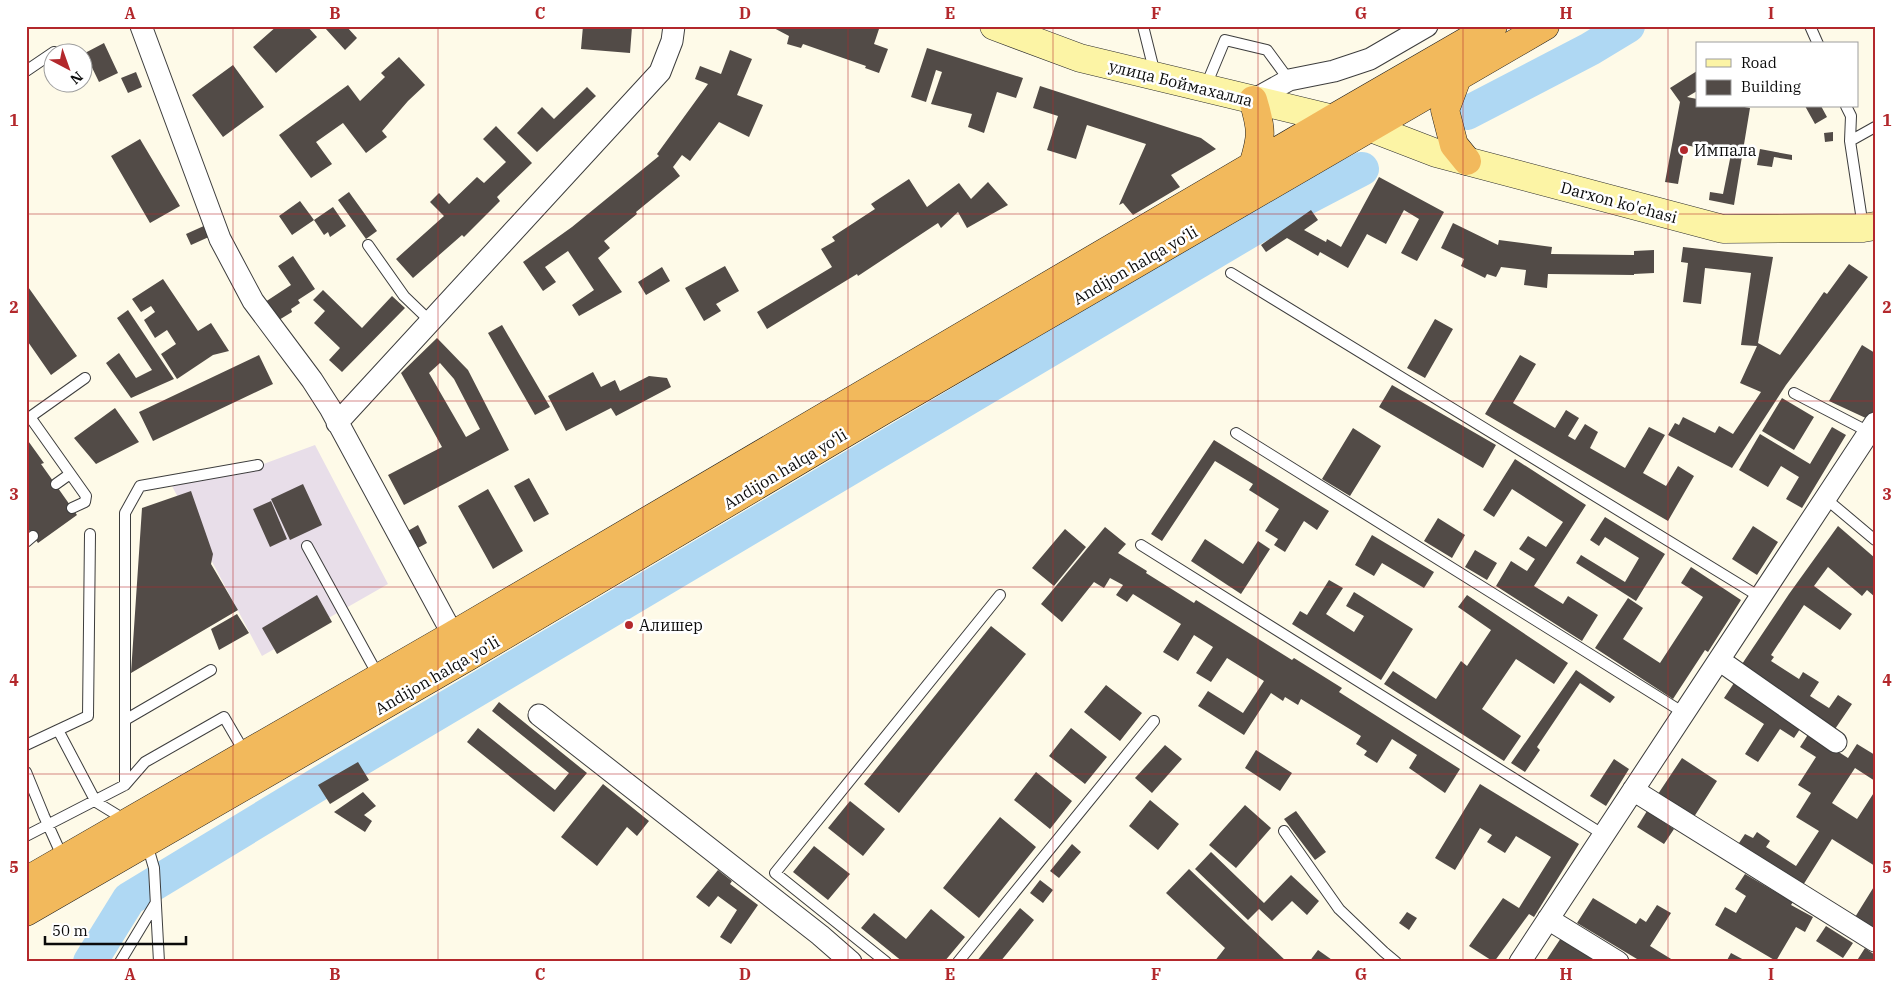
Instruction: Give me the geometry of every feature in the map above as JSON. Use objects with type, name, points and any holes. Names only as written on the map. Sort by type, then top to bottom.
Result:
[{"type":"highway","name":"Andijon halqa yo‘li","points":[[26,912],[246,756],[1492,26]]},
{"type":"highway","name":"Andijon halqa yo‘li","points":[[26,881],[64,860],[138,832],[469,656],[884,410],[1545,26]]},
{"type":"highway","points":[[1457,78],[1445,110],[1454,145],[1467,161]]},
{"type":"highway","points":[[1253,100],[1260,121],[1261,139],[1253,165]]},
{"type":"main road","name":"улица Боймахалла","points":[[994,26],[1080,58],[1371,128]]},
{"type":"main road","name":"Darxon ko'chasi","points":[[1371,128],[1436,153],[1723,230],[1869,227]]},
{"type":"street","points":[[141,26],[220,239],[253,301],[312,380],[330,408],[453,635]]},
{"type":"street","points":[[337,423],[660,72],[672,41],[674,26]]},
{"type":"street","points":[[1253,100],[1289,80],[1334,71],[1370,59],[1427,26]]},
{"type":"street","points":[[1520,962],[1872,428]]},
{"type":"street","points":[[1719,660],[1836,742]]},
{"type":"street","points":[[538,715],[820,935],[851,962]]},
{"type":"street","points":[[1633,790],[1875,941]]},
{"type":"street","points":[[1548,919],[1618,962]]},
{"type":"lane","points":[[1143,26],[1156,77]]},
{"type":"lane","points":[[1810,26],[1817,42]]},
{"type":"lane","points":[[1204,89],[1226,40],[1267,50],[1289,80]]},
{"type":"lane","points":[[26,72],[42,61]]},
{"type":"lane","points":[[1847,108],[1851,116],[1850,141],[1869,227]]},
{"type":"lane","points":[[1850,141],[1875,127]]},
{"type":"lane","points":[[368,245],[404,296],[430,321]]},
{"type":"lane","points":[[1231,273],[1760,598]]},
{"type":"lane","points":[[72,508],[85,502],[86,496],[30,417],[85,378]]},
{"type":"lane","points":[[1794,393],[1872,428]]},
{"type":"lane","points":[[1236,433],[1684,713]]},
{"type":"lane","points":[[125,785],[125,513],[140,486],[258,465]]},
{"type":"lane","points":[[56,484],[70,474]]},
{"type":"lane","points":[[1825,498],[1875,540]]},
{"type":"lane","points":[[26,745],[88,716],[90,534]]},
{"type":"lane","points":[[1141,545],[1604,835]]},
{"type":"lane","points":[[308,546],[379,678]]},
{"type":"lane","points":[[886,962],[775,873],[1000,595]]},
{"type":"lane","points":[[125,720],[211,670]]},
{"type":"lane","points":[[26,836],[96,802],[125,785],[145,762],[224,717],[246,756]]},
{"type":"lane","points":[[958,962],[1154,721]]},
{"type":"lane","points":[[58,730],[96,802],[138,832],[154,868],[159,962]]},
{"type":"lane","points":[[26,772],[64,860]]},
{"type":"lane","points":[[1284,831],[1339,908],[1396,962]]},
{"type":"lane","points":[[120,962],[156,898]]},
{"type":"shaded area","points":[[315,445],[388,584],[262,656],[172,486],[236,474]]},
{"type":"building","points":[[277,26],[307,26],[317,37],[276,73],[253,47]]},
{"type":"building","points":[[326,26],[346,26],[357,38],[345,50],[325,28]]},
{"type":"building","points":[[583,26],[632,27],[630,53],[581,49]]},
{"type":"building","points":[[770,26],[880,26],[874,44],[888,49],[879,73],[865,68],[866,66],[803,44],[801,48],[787,44],[789,36]]},
{"type":"building","points":[[104,43],[118,73],[99,82],[92,68],[92,49]]},
{"type":"building","points":[[927,48],[1023,78],[1016,98],[997,92],[984,133],[968,127],[972,114],[931,104],[942,72],[936,70],[926,102],[911,97]]},
{"type":"building","points":[[730,50],[752,59],[737,95],[763,105],[749,137],[719,122],[690,161],[682,155],[673,167],[680,176],[604,241],[610,248],[598,258],[622,292],[579,316],[572,305],[594,290],[568,251],[545,267],[556,282],[543,291],[523,262],[572,227],[659,156],[657,154],[708,84],[695,79],[700,66],[721,74]]},
{"type":"building","points":[[399,57],[425,85],[382,131],[387,137],[366,153],[343,123],[316,142],[332,164],[311,178],[279,135],[348,85],[360,101],[385,77],[381,73]]},
{"type":"building","points":[[233,65],[264,107],[223,137],[192,95]]},
{"type":"building","points":[[136,72],[142,87],[128,93],[121,78]]},
{"type":"building","points":[[1696,72],[1696,92],[1687,97],[1696,99],[1696,108],[1750,108],[1734,205],[1709,200],[1710,192],[1723,194],[1731,154],[1685,145],[1678,184],[1665,182],[1680,102],[1670,88]]},
{"type":"building","points":[[1040,86],[1201,138],[1216,149],[1171,175],[1180,187],[1133,215],[1123,203],[1119,205],[1146,144],[1087,125],[1076,159],[1047,150],[1058,116],[1033,108]]},
{"type":"building","points":[[587,87],[596,96],[537,152],[517,133],[542,107],[554,119]]},
{"type":"building","points":[[1806,108],[1822,108],[1827,117],[1815,124]]},
{"type":"building","points":[[496,126],[532,163],[497,197],[500,201],[464,237],[462,235],[413,278],[396,259],[444,216],[430,202],[439,193],[449,204],[477,177],[484,183],[506,162],[483,139]]},
{"type":"building","points":[[1833,132],[1833,141],[1825,142],[1824,133]]},
{"type":"building","points":[[140,139],[180,206],[150,223],[111,156]]},
{"type":"building","points":[[1760,149],[1792,155],[1792,160],[1774,157],[1772,167],[1757,165]]},
{"type":"building","points":[[1379,177],[1444,212],[1417,261],[1401,253],[1419,219],[1404,210],[1386,244],[1367,234],[1348,268],[1320,252],[1318,256],[1287,238],[1266,252],[1261,245],[1311,210],[1318,220],[1304,230],[1326,242],[1327,239],[1341,247]]},
{"type":"building","points":[[909,179],[927,207],[959,183],[971,199],[988,182],[1008,205],[967,228],[958,212],[941,228],[938,223],[858,276],[857,274],[767,329],[757,312],[832,267],[821,249],[835,241],[832,237],[875,209],[871,204]]},
{"type":"building","points":[[349,192],[377,231],[366,239],[338,200]]},
{"type":"building","points":[[300,201],[314,220],[292,235],[279,216]]},
{"type":"building","points":[[333,207],[346,226],[330,237],[328,232],[324,235],[314,220]]},
{"type":"building","points":[[1453,223],[1498,245],[1499,240],[1552,247],[1551,254],[1634,255],[1634,251],[1654,250],[1654,273],[1634,275],[1548,274],[1547,288],[1524,285],[1526,270],[1501,267],[1496,277],[1487,274],[1485,278],[1461,266],[1464,259],[1441,248]]},
{"type":"building","points":[[206,225],[211,236],[191,245],[186,234]]},
{"type":"building","points":[[1683,247],[1773,257],[1758,343],[1780,355],[1824,292],[1827,294],[1849,264],[1868,277],[1786,385],[1732,468],[1668,435],[1675,423],[1679,425],[1683,417],[1715,433],[1719,426],[1733,434],[1761,392],[1740,383],[1757,346],[1741,345],[1751,273],[1705,268],[1701,304],[1683,302],[1688,263],[1681,262]]},
{"type":"building","points":[[293,256],[315,289],[298,300],[300,303],[291,309],[292,312],[274,323],[262,304],[291,285],[278,266]]},
{"type":"building","points":[[725,266],[739,291],[716,304],[721,311],[704,321],[685,288]]},
{"type":"building","points":[[662,267],[670,281],[646,295],[638,282]]},
{"type":"building","points":[[163,279],[198,331],[211,323],[229,351],[213,355],[177,379],[161,354],[176,344],[167,330],[155,338],[144,320],[155,312],[151,306],[141,312],[132,299]]},
{"type":"building","points":[[26,284],[77,356],[51,375],[26,339]]},
{"type":"building","points":[[323,290],[362,328],[392,296],[405,308],[342,372],[329,360],[340,348],[314,323],[325,311],[313,300]]},
{"type":"building","points":[[128,310],[174,379],[131,398],[106,363],[119,353],[136,378],[152,370],[117,318]]},
{"type":"building","points":[[1435,319],[1453,329],[1425,378],[1407,368]]},
{"type":"building","points":[[502,325],[550,407],[535,415],[488,333]]},
{"type":"building","points":[[437,338],[468,370],[509,450],[404,505],[388,475],[442,447],[401,373]],"holes":[[[440,363],[454,379],[480,429],[466,437],[429,373]]]},
{"type":"building","points":[[1862,345],[1875,353],[1875,412],[1870,420],[1829,401]]},
{"type":"building","points":[[259,355],[273,384],[153,441],[139,412]]},
{"type":"building","points":[[1520,355],[1536,364],[1513,403],[1555,428],[1566,410],[1579,418],[1568,436],[1575,440],[1585,424],[1598,432],[1590,448],[1625,468],[1649,427],[1665,435],[1643,473],[1666,486],[1678,466],[1694,476],[1668,521],[1485,414]]},
{"type":"building","points":[[593,372],[601,387],[615,380],[620,391],[649,376],[667,378],[671,387],[616,416],[611,408],[566,431],[548,396]]},
{"type":"building","points":[[1392,385],[1496,445],[1483,468],[1379,407]]},
{"type":"building","points":[[1782,398],[1814,417],[1794,450],[1762,431]]},
{"type":"building","points":[[115,408],[139,442],[96,464],[74,438]]},
{"type":"building","points":[[1832,427],[1846,435],[1802,508],[1786,499],[1799,477],[1781,466],[1768,487],[1739,470],[1760,434],[1810,464]]},
{"type":"building","points":[[1353,428],[1381,446],[1350,496],[1322,479]]},
{"type":"building","points":[[26,438],[44,463],[41,464],[77,515],[38,543],[26,526]]},
{"type":"building","points":[[1214,440],[1329,511],[1317,530],[1304,521],[1285,552],[1274,545],[1278,539],[1265,531],[1279,509],[1249,490],[1253,484],[1215,461],[1162,541],[1151,534]]},
{"type":"building","points":[[1515,459],[1586,505],[1534,586],[1563,604],[1568,596],[1598,615],[1582,641],[1496,586],[1511,561],[1527,571],[1535,559],[1519,549],[1528,536],[1546,547],[1563,522],[1512,489],[1494,517],[1483,510]]},
{"type":"building","points":[[529,478],[549,514],[534,522],[514,486]]},
{"type":"building","points":[[303,484],[322,525],[290,540],[271,499]]},
{"type":"building","points":[[488,489],[523,551],[493,569],[458,506]]},
{"type":"building","points":[[191,491],[213,554],[211,564],[238,610],[131,673],[142,508]]},
{"type":"building","points":[[271,501],[287,539],[270,547],[253,509]]},
{"type":"building","points":[[1605,517],[1665,554],[1636,601],[1576,563],[1581,555],[1625,582],[1639,558],[1605,537],[1599,546],[1590,540]]},
{"type":"building","points":[[1438,518],[1465,535],[1452,558],[1424,541]]},
{"type":"building","points":[[418,525],[427,543],[416,549],[406,532]]},
{"type":"building","points":[[1753,526],[1778,542],[1757,575],[1732,559]]},
{"type":"building","points":[[1838,526],[1875,558],[1875,597],[1867,590],[1862,596],[1828,567],[1814,586],[1852,614],[1840,630],[1804,605],[1771,655],[1774,657],[1771,661],[1799,679],[1803,672],[1819,682],[1810,696],[1829,708],[1838,695],[1852,704],[1833,732],[1738,670]]},
{"type":"building","points":[[1105,527],[1126,544],[1118,553],[1147,571],[1146,573],[1194,603],[1196,600],[1292,660],[1294,658],[1342,688],[1339,692],[1460,769],[1445,793],[1409,768],[1417,755],[1392,739],[1377,763],[1364,755],[1367,751],[1356,744],[1361,736],[1301,699],[1298,705],[1285,697],[1283,701],[1271,693],[1244,735],[1198,706],[1208,691],[1243,713],[1264,681],[1227,658],[1211,682],[1196,673],[1213,647],[1194,635],[1178,661],[1163,652],[1181,624],[1133,594],[1127,602],[1116,595],[1123,585],[1110,578],[1104,588],[1094,582],[1062,622],[1041,604]]},
{"type":"building","points":[[1065,529],[1086,547],[1054,586],[1032,568]]},
{"type":"building","points":[[1372,535],[1434,572],[1424,588],[1382,563],[1374,576],[1355,565]]},
{"type":"building","points":[[1205,539],[1243,564],[1258,541],[1270,549],[1241,594],[1191,561]]},
{"type":"building","points":[[1475,550],[1497,563],[1487,580],[1465,567]]},
{"type":"building","points":[[1691,567],[1741,600],[1708,652],[1705,650],[1673,699],[1595,648],[1628,598],[1643,608],[1623,639],[1660,663],[1703,597],[1681,583]]},
{"type":"building","points":[[1329,580],[1343,588],[1326,614],[1354,632],[1364,616],[1346,606],[1354,592],[1413,629],[1381,680],[1292,624],[1300,611],[1307,615]]},
{"type":"building","points":[[317,595],[332,622],[277,654],[262,628]]},
{"type":"building","points":[[1467,595],[1568,663],[1554,684],[1516,659],[1482,709],[1521,736],[1504,761],[1384,684],[1393,671],[1436,699],[1461,661],[1467,666],[1491,630],[1458,607]]},
{"type":"building","points":[[237,614],[249,633],[219,650],[211,629]]},
{"type":"building","points":[[991,626],[1026,654],[899,813],[864,784]]},
{"type":"building","points":[[1576,670],[1615,697],[1610,703],[1580,683],[1537,747],[1540,750],[1525,772],[1511,763]]},
{"type":"building","points":[[1734,683],[1800,729],[1794,738],[1780,729],[1758,762],[1745,754],[1764,724],[1724,698]]},
{"type":"building","points":[[1106,685],[1142,713],[1120,741],[1084,712]]},
{"type":"building","points":[[499,702],[587,773],[554,812],[467,742],[478,728],[555,790],[569,773],[492,711]]},
{"type":"building","points":[[1071,728],[1107,757],[1085,784],[1049,756]]},
{"type":"building","points":[[1809,733],[1848,758],[1857,744],[1875,755],[1875,781],[1855,768],[1832,803],[1857,819],[1875,791],[1875,866],[1832,839],[1800,890],[1735,849],[1745,834],[1753,838],[1757,832],[1770,841],[1766,847],[1796,866],[1819,831],[1796,817],[1811,793],[1798,785],[1816,757],[1800,747]]},
{"type":"building","points":[[1165,745],[1182,759],[1152,793],[1135,778]]},
{"type":"building","points":[[1256,750],[1292,773],[1280,791],[1245,768]]},
{"type":"building","points":[[1682,758],[1717,781],[1692,820],[1656,797]]},
{"type":"building","points":[[1614,759],[1629,769],[1606,806],[1590,796]]},
{"type":"building","points":[[358,762],[369,780],[330,804],[318,785]]},
{"type":"building","points":[[1036,772],[1072,801],[1050,829],[1014,800]]},
{"type":"building","points":[[603,784],[649,821],[637,836],[627,827],[597,866],[561,837]]},
{"type":"building","points":[[1480,784],[1579,844],[1534,917],[1529,914],[1494,962],[1469,946],[1503,898],[1519,908],[1551,857],[1516,836],[1505,853],[1487,842],[1492,835],[1480,828],[1455,870],[1435,858]]},
{"type":"building","points":[[363,792],[376,806],[364,815],[372,821],[365,832],[334,812]]},
{"type":"building","points":[[1150,800],[1179,824],[1158,850],[1129,826]]},
{"type":"building","points":[[850,801],[885,829],[863,856],[828,828]]},
{"type":"building","points":[[1245,805],[1271,828],[1236,868],[1209,845]]},
{"type":"building","points":[[1296,811],[1326,852],[1315,860],[1284,819]]},
{"type":"building","points":[[1647,811],[1674,829],[1664,844],[1637,827]]},
{"type":"building","points":[[1000,817],[1036,847],[979,918],[943,888]]},
{"type":"building","points":[[1072,844],[1081,852],[1059,878],[1050,871]]},
{"type":"building","points":[[814,846],[850,874],[828,900],[793,872]]},
{"type":"building","points":[[1211,852],[1264,903],[1291,875],[1319,901],[1307,915],[1292,901],[1272,921],[1259,909],[1248,920],[1195,869]]},
{"type":"building","points":[[1189,869],[1287,962],[1214,962],[1225,948],[1166,893]]},
{"type":"building","points":[[718,870],[732,881],[730,884],[758,905],[731,944],[720,937],[737,910],[718,896],[709,907],[696,897]]},
{"type":"building","points":[[1745,874],[1793,902],[1791,905],[1813,917],[1805,932],[1796,927],[1776,961],[1715,925],[1725,907],[1736,913],[1746,896],[1735,889]]},
{"type":"building","points":[[1040,880],[1053,890],[1043,903],[1030,893]]},
{"type":"building","points":[[1875,885],[1875,935],[1852,922]]},
{"type":"building","points":[[1593,898],[1636,924],[1640,918],[1646,922],[1657,905],[1671,913],[1650,946],[1676,962],[1642,962],[1577,923]]},
{"type":"building","points":[[1020,908],[1034,920],[1018,940],[1000,962],[976,962]]},
{"type":"building","points":[[931,909],[965,937],[944,962],[903,962],[861,928],[874,913],[906,939]]},
{"type":"building","points":[[1407,912],[1417,918],[1409,930],[1399,923]]},
{"type":"building","points":[[1826,926],[1853,943],[1843,958],[1816,941]]},
{"type":"building","points":[[1561,938],[1597,962],[1545,962]]},
{"type":"building","points":[[1865,948],[1875,955],[1875,962],[1856,962]]},
{"type":"building","points":[[1318,950],[1335,962],[1309,962]]},
{"type":"building","points":[[1731,953],[1744,960],[1743,962],[1726,962]]},
{"type":"waterway","points":[[1467,113],[1590,49],[1628,26]]},
{"type":"waterway","points":[[90,962],[129,899],[355,762],[1295,204],[1362,169]]},
{"type":"place","name":"Импала","points":[[1684,150]]},
{"type":"place","name":"Алишер","points":[[629,625]]}]
